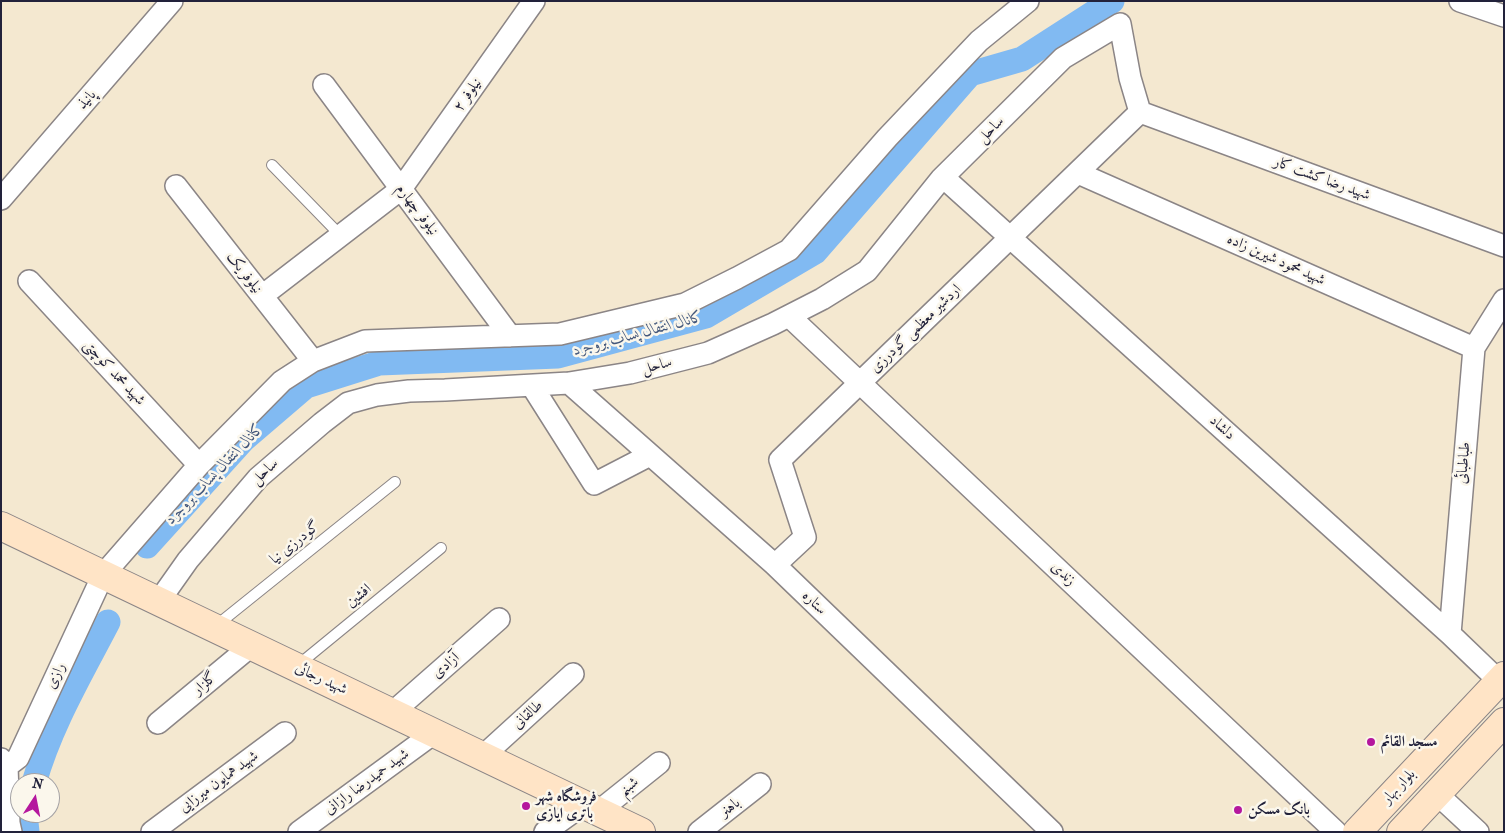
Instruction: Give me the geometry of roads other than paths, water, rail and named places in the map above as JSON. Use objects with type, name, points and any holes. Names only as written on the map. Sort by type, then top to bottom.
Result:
[{"type":"street","name":"پانیذ","points":[[1,199],[172,1]]},
{"type":"street","name":"نیلوفر ۲","points":[[262,296],[401,189],[534,1]]},
{"type":"street","points":[[104,575],[200,465],[282,381],[313,361],[365,340],[560,334],[685,304],[789,250],[887,138],[979,41],[1028,1]]},
{"type":"street","points":[[1460,1],[1504,16]]},
{"type":"street","name":"ساحل","points":[[159,601],[188,560],[258,478],[322,422],[348,404],[377,395],[408,391],[569,383],[630,373],[708,353],[789,316],[822,299],[867,271],[943,177],[1062,58],[1120,24],[1130,78],[1140,112]]},
{"type":"street","name":"نیلوفر چهارم","points":[[324,85],[510,336]]},
{"type":"street","name":"اردشیر معظمی گودرزی","points":[[775,565],[805,536],[780,460],[1140,112]]},
{"type":"street","name":"شهید رضا کشت کار","points":[[1140,112],[1504,246]]},
{"type":"street","name":"شهید محمود شیرین زاده","points":[[1078,172],[1474,348]]},
{"type":"street","name":"دلشاد","points":[[943,177],[1501,679]]},
{"type":"street","name":"نیلوفر یک","points":[[176,186],[313,361]]},
{"type":"street","name":"شهید محمد کوچتی","points":[[29,280],[200,465]]},
{"type":"street","name":"طباطبائی","points":[[1450,634],[1474,348],[1504,300]]},
{"type":"street","name":"زندی","points":[[789,316],[1336,832]]},
{"type":"street","name":"ستاره","points":[[569,383],[775,565],[1052,832]]},
{"type":"street","points":[[532,386],[594,484],[650,455]]},
{"type":"street","name":"شهید رجائی","points":[[1,526],[641,832]]},
{"type":"street","name":"رازی","points":[[3,765],[18,758],[104,575]]},
{"type":"street","name":"آزادی","points":[[392,713],[499,619]]},
{"type":"street","name":"گلزار","points":[[158,723],[251,646]]},
{"type":"street","name":"طالقانی","points":[[484,756],[573,674]]},
{"type":"street","name":"بلوار بهار","points":[[1357,832],[1501,679]]},
{"type":"street","points":[[1401,832],[1503,723]]},
{"type":"street","name":"شهید همایون میرزایی","points":[[152,832],[286,733]]},
{"type":"street","name":"شهید حمیدرضا رازانی","points":[[310,829],[434,733]]},
{"type":"street","name":"شبنم","points":[[545,832],[591,807],[659,763]]},
{"type":"street","points":[[3,765],[11,832]]},
{"type":"street","name":"باهنر","points":[[700,832],[760,784]]},
{"type":"street","points":[[1436,793],[1478,832]]},
{"type":"lane","points":[[272,165],[340,236]]},
{"type":"lane","name":"گودرزی نیا","points":[[214,628],[395,482]]},
{"type":"lane","name":"افشین","points":[[296,667],[441,548]]},
{"type":"waterway","name":"کانال انتقال پساب بروجرد","points":[[147,546],[243,440],[306,386],[379,363],[558,356],[706,316],[815,252],[970,74],[1022,59],[1112,1]]},
{"type":"waterway","name":"کانال انتقال پساب بروجرد","points":[[37,773],[57,721],[108,622]]},
{"type":"waterway","name":"کانال انتقال پساب بروجرد","points":[[26,823],[27,832]]},
{"type":"place","name":"مسجد القائم","points":[[1371,742]]},
{"type":"place","name":"فروشگاه شهر باتری ایازی","points":[[526,806]]},
{"type":"place","name":"بانک مسکن","points":[[1238,810]]}]
